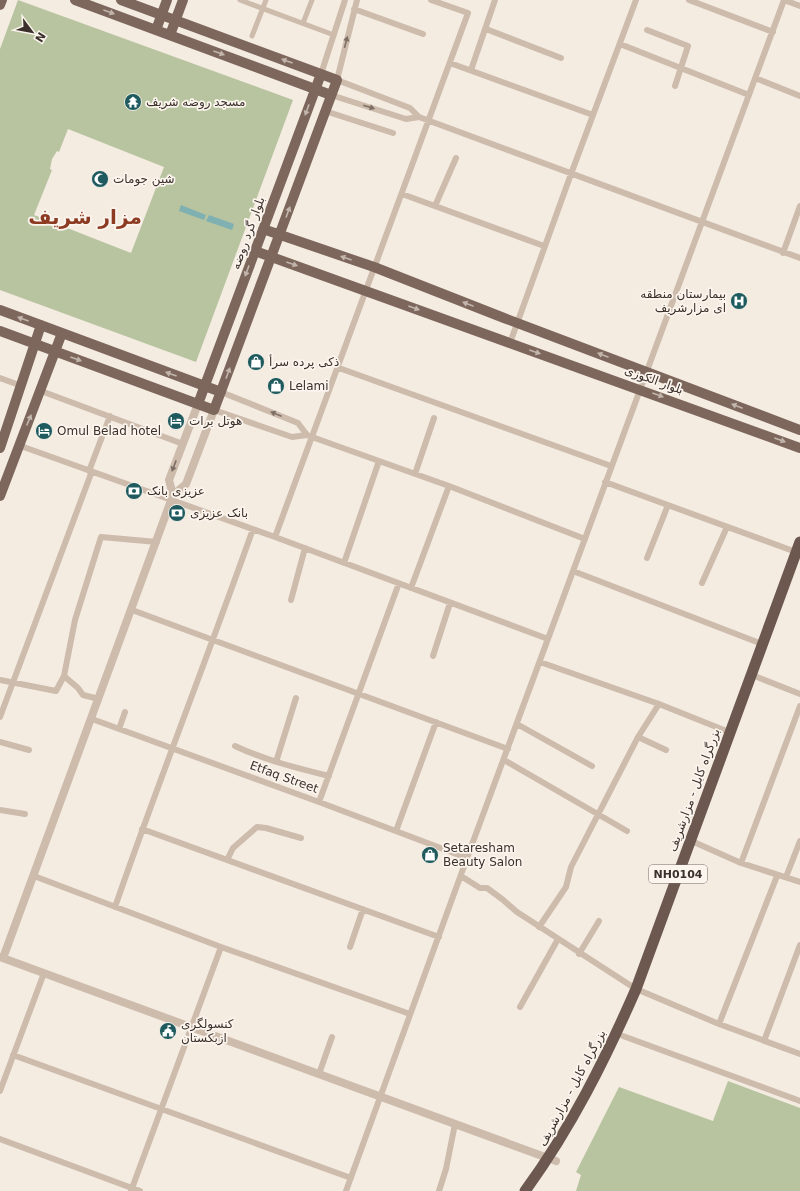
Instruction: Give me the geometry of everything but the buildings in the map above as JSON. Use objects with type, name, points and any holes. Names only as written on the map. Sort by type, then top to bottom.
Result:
[{"type":"highway","name":"بزرگراه کابل - مزارشریف","points":[[534,1191],[601,1068],[638,990],[696,843],[757,677],[798,557],[800,542]]},
{"type":"highway","name":"بزرگراه کابل - مزارشریف","points":[[525,1191],[552,1160],[583,1117],[623,1036],[729,732],[762,644],[798,557]]},
{"type":"main road","points":[[0,5],[2,0]]},
{"type":"main road","points":[[75,0],[331,95]]},
{"type":"main road","points":[[0,330],[214,410],[337,80],[121,0]]},
{"type":"main road","points":[[156,30],[167,0]]},
{"type":"main road","points":[[170,35],[183,0]]},
{"type":"main road","name":"بلوار گرد روضه","points":[[198,404],[321,74]]},
{"type":"main road","name":"بلوار الکوزی","points":[[263,229],[374,267],[800,430]]},
{"type":"main road","name":"بلوار الکوزی","points":[[255,251],[641,389],[800,448]]},
{"type":"main road","points":[[0,310],[221,392]]},
{"type":"main road","points":[[20,440],[3,438],[22,386],[34,343],[41,325]]},
{"type":"main road","points":[[0,496],[20,440],[41,391],[62,333]]},
{"type":"street","points":[[240,0],[334,35]]},
{"type":"street","points":[[252,36],[266,0]]},
{"type":"street","points":[[303,24],[312,0]]},
{"type":"street","points":[[321,74],[345,0]]},
{"type":"street","points":[[357,0],[337,80],[410,108],[419,117],[429,121],[800,258]]},
{"type":"street","points":[[275,537],[309,436],[339,368],[374,267],[468,13],[431,0]]},
{"type":"street","points":[[471,70],[495,0]]},
{"type":"street","points":[[510,343],[570,174],[636,0]]},
{"type":"street","points":[[689,0],[772,32]]},
{"type":"street","points":[[346,1191],[605,482],[648,372],[784,0],[800,6]]},
{"type":"street","points":[[354,9],[423,34]]},
{"type":"street","points":[[486,29],[561,58]]},
{"type":"street","points":[[646,30],[688,46],[675,86]]},
{"type":"street","points":[[620,44],[749,95]]},
{"type":"street","points":[[450,63],[593,115]]},
{"type":"street","points":[[755,78],[800,96]]},
{"type":"street","points":[[331,95],[406,118],[419,117]]},
{"type":"street","points":[[325,111],[393,133]]},
{"type":"street","points":[[435,206],[456,158]]},
{"type":"street","points":[[402,194],[544,246]]},
{"type":"street","points":[[783,253],[800,206]]},
{"type":"street","points":[[339,368],[611,466]]},
{"type":"street","points":[[0,378],[22,386]]},
{"type":"street","points":[[41,391],[183,444]]},
{"type":"street","points":[[221,392],[298,422],[309,436]]},
{"type":"street","points":[[172,498],[169,480],[198,404]]},
{"type":"street","points":[[552,1160],[192,1026],[1,958],[34,876],[172,498],[186,484],[214,410],[292,437],[309,436],[449,486],[585,539]]},
{"type":"street","points":[[0,717],[110,416]]},
{"type":"street","points":[[415,474],[434,418]]},
{"type":"street","points":[[20,440],[90,471],[172,498],[548,639]]},
{"type":"street","points":[[344,563],[379,461]]},
{"type":"street","points":[[605,482],[727,527],[798,557]]},
{"type":"street","points":[[411,588],[449,486]]},
{"type":"street","points":[[647,558],[668,505]]},
{"type":"street","points":[[702,583],[727,527]]},
{"type":"street","points":[[115,907],[142,829],[253,529]]},
{"type":"street","points":[[0,680],[12,684],[56,691],[64,676],[75,620],[101,537],[157,542]]},
{"type":"street","points":[[291,600],[305,548]]},
{"type":"street","points":[[573,571],[762,644]]},
{"type":"street","points":[[320,802],[398,583]]},
{"type":"street","points":[[433,656],[450,603]]},
{"type":"street","points":[[132,610],[508,749]]},
{"type":"street","points":[[540,662],[659,704],[729,732]]},
{"type":"street","points":[[64,676],[78,688],[83,695],[99,699]]},
{"type":"street","points":[[757,677],[800,694]]},
{"type":"street","points":[[276,762],[296,698]]},
{"type":"street","points":[[539,927],[566,887],[571,867],[638,737],[659,704]]},
{"type":"street","points":[[740,863],[800,706]]},
{"type":"street","points":[[119,729],[125,712]]},
{"type":"street","name":"Etfaq Street","points":[[92,719],[320,802],[467,858]]},
{"type":"street","points":[[396,831],[436,722]]},
{"type":"street","points":[[517,724],[592,766]]},
{"type":"street","points":[[638,737],[666,750]]},
{"type":"street","points":[[0,742],[29,750]]},
{"type":"street","points":[[235,746],[257,756],[329,776]]},
{"type":"street","points":[[504,760],[627,831]]},
{"type":"street","points":[[0,810],[25,814]]},
{"type":"street","points":[[227,860],[233,848],[257,827],[266,828],[301,838]]},
{"type":"street","points":[[142,829],[439,937]]},
{"type":"street","points":[[786,877],[800,841]]},
{"type":"street","points":[[696,843],[740,863],[777,876],[786,877],[800,882]]},
{"type":"street","points":[[34,876],[221,947],[410,1014]]},
{"type":"street","points":[[461,876],[480,888],[487,888],[539,927],[638,990],[720,1024],[800,1054]]},
{"type":"street","points":[[720,1024],[777,876]]},
{"type":"street","points":[[350,947],[363,910]]},
{"type":"street","points":[[580,954],[599,921]]},
{"type":"street","points":[[520,1006],[558,939]]},
{"type":"street","points":[[764,1040],[800,945]]},
{"type":"street","points":[[131,1190],[221,947]]},
{"type":"street","points":[[0,1091],[44,973]]},
{"type":"street","points":[[623,1036],[800,1101]]},
{"type":"street","points":[[319,1074],[332,1037]]},
{"type":"street","points":[[13,1055],[160,1110],[350,1178]]},
{"type":"street","points":[[439,1191],[446,1169],[455,1124]]},
{"type":"street","points":[[0,1139],[131,1190],[140,1191]]},
{"type":"green space","points":[[18,0],[293,100],[196,362],[0,290],[0,49]],"holes":[[[68,129],[164,167],[131,253],[34,215],[52,170],[50,169],[52,159],[57,151],[59,152]]]},
{"type":"green space","points":[[728,1081],[800,1108],[800,1191],[576,1191],[581,1175],[576,1172],[619,1087],[713,1121]]},
{"type":"water","points":[[181,205],[206,215],[204,220],[179,211]]},
{"type":"water","points":[[209,215],[234,224],[232,230],[206,221]]},
{"type":"place","name":"مسجد روضه شریف","points":[[133,102]]},
{"type":"place","name":"شین جومات","points":[[100,179]]},
{"type":"place","name":"بیمارستان منطقه ای مزارشریف","points":[[739,301]]},
{"type":"place","name":"ذکی پرده سرأ","points":[[256,362]]},
{"type":"place","name":"Lelami","points":[[276,386]]},
{"type":"place","name":"هوتل برات","points":[[176,421]]},
{"type":"place","name":"Omul Belad hotel","points":[[44,431]]},
{"type":"place","name":"عزیزی بانک","points":[[134,491]]},
{"type":"place","name":"بانک عزیزی","points":[[177,513]]},
{"type":"place","name":"Setaresham Beauty Salon","points":[[430,855]]},
{"type":"place","name":"کنسولگری ازبکستان","points":[[168,1031]]},
{"type":"district","name":"مزار شريف","points":[[85,217]]}]
